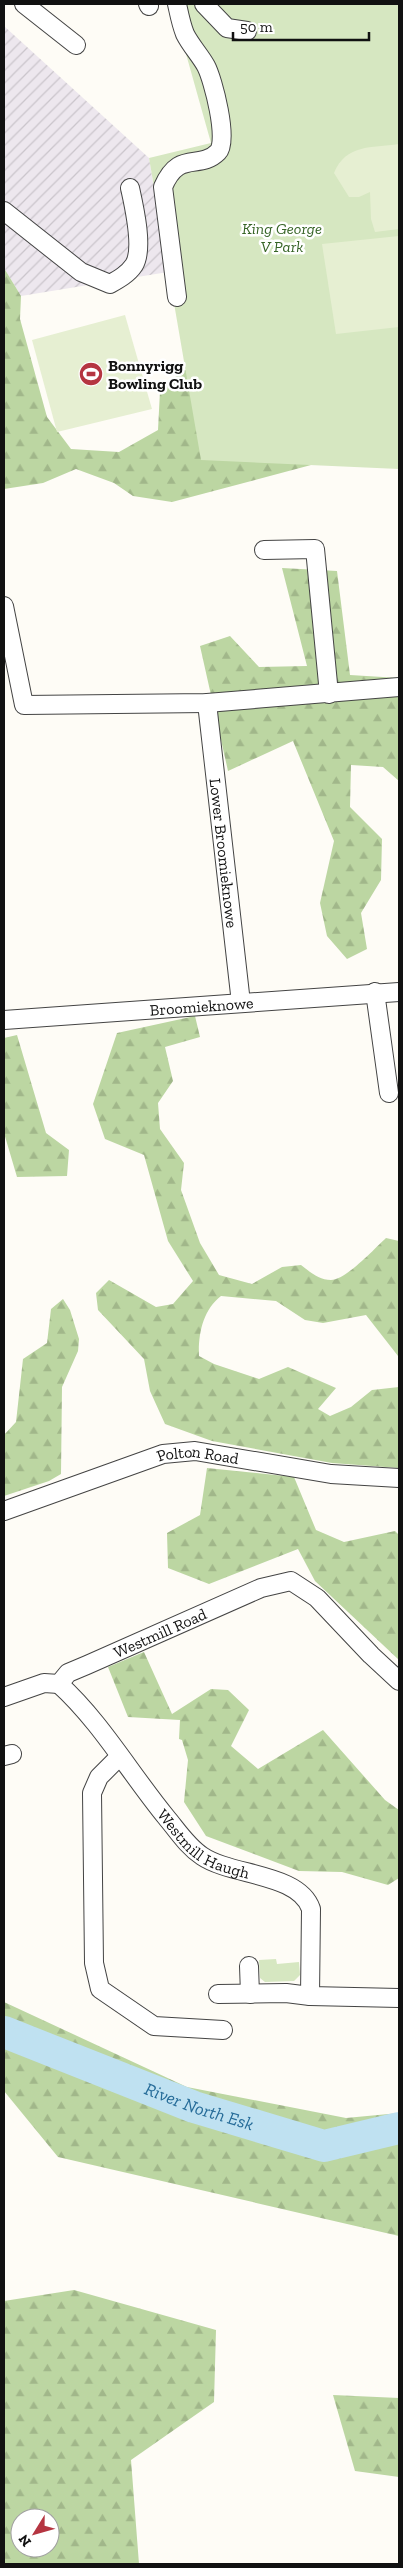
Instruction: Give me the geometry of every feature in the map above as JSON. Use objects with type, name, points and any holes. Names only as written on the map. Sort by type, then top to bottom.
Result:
[{"type":"street","points":[[24,4],[76,45]]},
{"type":"street","points":[[177,4],[184,31],[192,48],[206,66],[213,84],[223,140],[219,151],[210,156],[181,164],[169,173],[163,187],[177,297]]},
{"type":"street","points":[[204,4],[227,28],[247,31]]},
{"type":"street","points":[[4,211],[81,272],[110,284],[122,277],[135,263],[138,228],[130,188]]},
{"type":"street","points":[[264,550],[315,548],[328,694]]},
{"type":"street","points":[[4,606],[24,705],[207,702],[399,687]]},
{"type":"street","name":"Lower Broomieknowe","points":[[207,702],[241,1003]]},
{"type":"street","points":[[375,992],[389,1093]]},
{"type":"street","name":"Broomieknowe","points":[[4,1020],[375,992],[399,992]]},
{"type":"street","name":"Polton Road","points":[[4,1511],[163,1454],[196,1451],[331,1474],[399,1478]]},
{"type":"street","name":"Westmill Road","points":[[59,1684],[68,1673],[261,1588],[291,1581],[317,1598],[371,1656],[399,1681]]},
{"type":"street","points":[[4,1697],[44,1683],[59,1684]]},
{"type":"street","name":"Westmill Haugh","points":[[59,1684],[78,1702],[188,1844],[202,1856],[223,1865],[296,1889],[307,1899],[311,1909],[310,1996]]},
{"type":"street","points":[[119,1757],[99,1777],[92,1793],[94,1963],[100,1989],[154,2026],[223,2030]]},
{"type":"street","points":[[249,1966],[250,1994]]},
{"type":"street","points":[[218,1994],[286,1993],[310,1996],[399,1998]]},
{"type":"shaded area","points":[[4,26],[149,158],[168,272],[21,296],[4,268]]},
{"type":"green space","name":"King George V Park","points":[[172,4],[399,4],[399,469],[201,460],[149,158],[211,143]]},
{"type":"green space","points":[[399,144],[399,229],[375,232],[371,219],[370,192],[359,197],[349,197],[334,173],[345,157],[352,152],[369,147]]},
{"type":"green space","points":[[399,236],[399,327],[336,334],[322,244]]},
{"type":"green space","points":[[4,268],[21,296],[20,319],[47,417],[71,449],[119,452],[158,430],[160,391],[183,370],[218,375],[311,465],[172,502],[133,496],[114,483],[76,469],[43,483],[4,489]]},
{"type":"green space","name":"Bonnyrigg Bowling Club","points":[[125,315],[152,409],[57,432],[32,340]]},
{"type":"green space","points":[[282,568],[337,571],[350,675],[399,678],[399,781],[383,767],[351,765],[350,807],[382,839],[381,880],[361,913],[367,949],[347,959],[327,936],[320,903],[334,841],[293,741],[228,771],[200,646],[230,636],[259,667],[307,666]]},
{"type":"green space","points":[[195,1016],[200,1037],[165,1047],[173,1081],[158,1103],[160,1129],[184,1163],[181,1190],[200,1243],[219,1275],[252,1284],[282,1267],[301,1265],[319,1277],[327,1280],[337,1279],[368,1256],[386,1238],[399,1241],[398,1356],[366,1315],[323,1323],[305,1320],[276,1301],[221,1296],[210,1308],[203,1323],[199,1339],[199,1356],[214,1364],[259,1379],[288,1367],[336,1388],[318,1409],[330,1416],[351,1407],[372,1390],[399,1387],[399,1468],[332,1463],[212,1441],[165,1424],[150,1391],[144,1359],[98,1310],[96,1293],[109,1280],[156,1307],[173,1304],[193,1281],[168,1241],[144,1155],[105,1139],[93,1104],[117,1033]]},
{"type":"green space","points":[[17,1035],[46,1133],[69,1150],[67,1176],[17,1177],[4,1133],[4,1038]]},
{"type":"green space","points":[[63,1299],[70,1310],[79,1339],[78,1351],[62,1387],[61,1474],[49,1481],[4,1496],[4,1435],[16,1422],[23,1359],[47,1343],[51,1309]]},
{"type":"green space","points":[[207,1468],[294,1477],[316,1530],[344,1542],[395,1531],[399,1535],[399,1660],[315,1581],[298,1549],[209,1584],[168,1568],[167,1533],[200,1515]]},
{"type":"green space","points":[[144,1652],[172,1714],[211,1689],[228,1690],[249,1710],[231,1746],[258,1769],[323,1730],[385,1800],[399,1810],[399,1878],[388,1885],[342,1872],[299,1871],[206,1836],[184,1802],[188,1760],[182,1740],[179,1739],[180,1720],[128,1717],[108,1667]]},
{"type":"green space","points":[[276,1959],[277,1964],[299,1962],[300,1975],[294,1981],[265,1982],[260,1978],[259,1960]]},
{"type":"green space","points":[[4,2002],[187,2087],[346,2118],[399,2113],[399,2236],[58,2157],[4,2091]]},
{"type":"green space","points":[[74,2290],[216,2330],[214,2402],[131,2460],[139,2564],[4,2564],[4,2301]]},
{"type":"green space","points":[[333,2395],[399,2398],[399,2477],[355,2471]]},
{"type":"waterway","name":"River North Esk","points":[[4,2032],[194,2107],[324,2146],[399,2128]]},
{"type":"place","name":"Bonnyrigg Bowling Club","points":[[91,374]]}]
